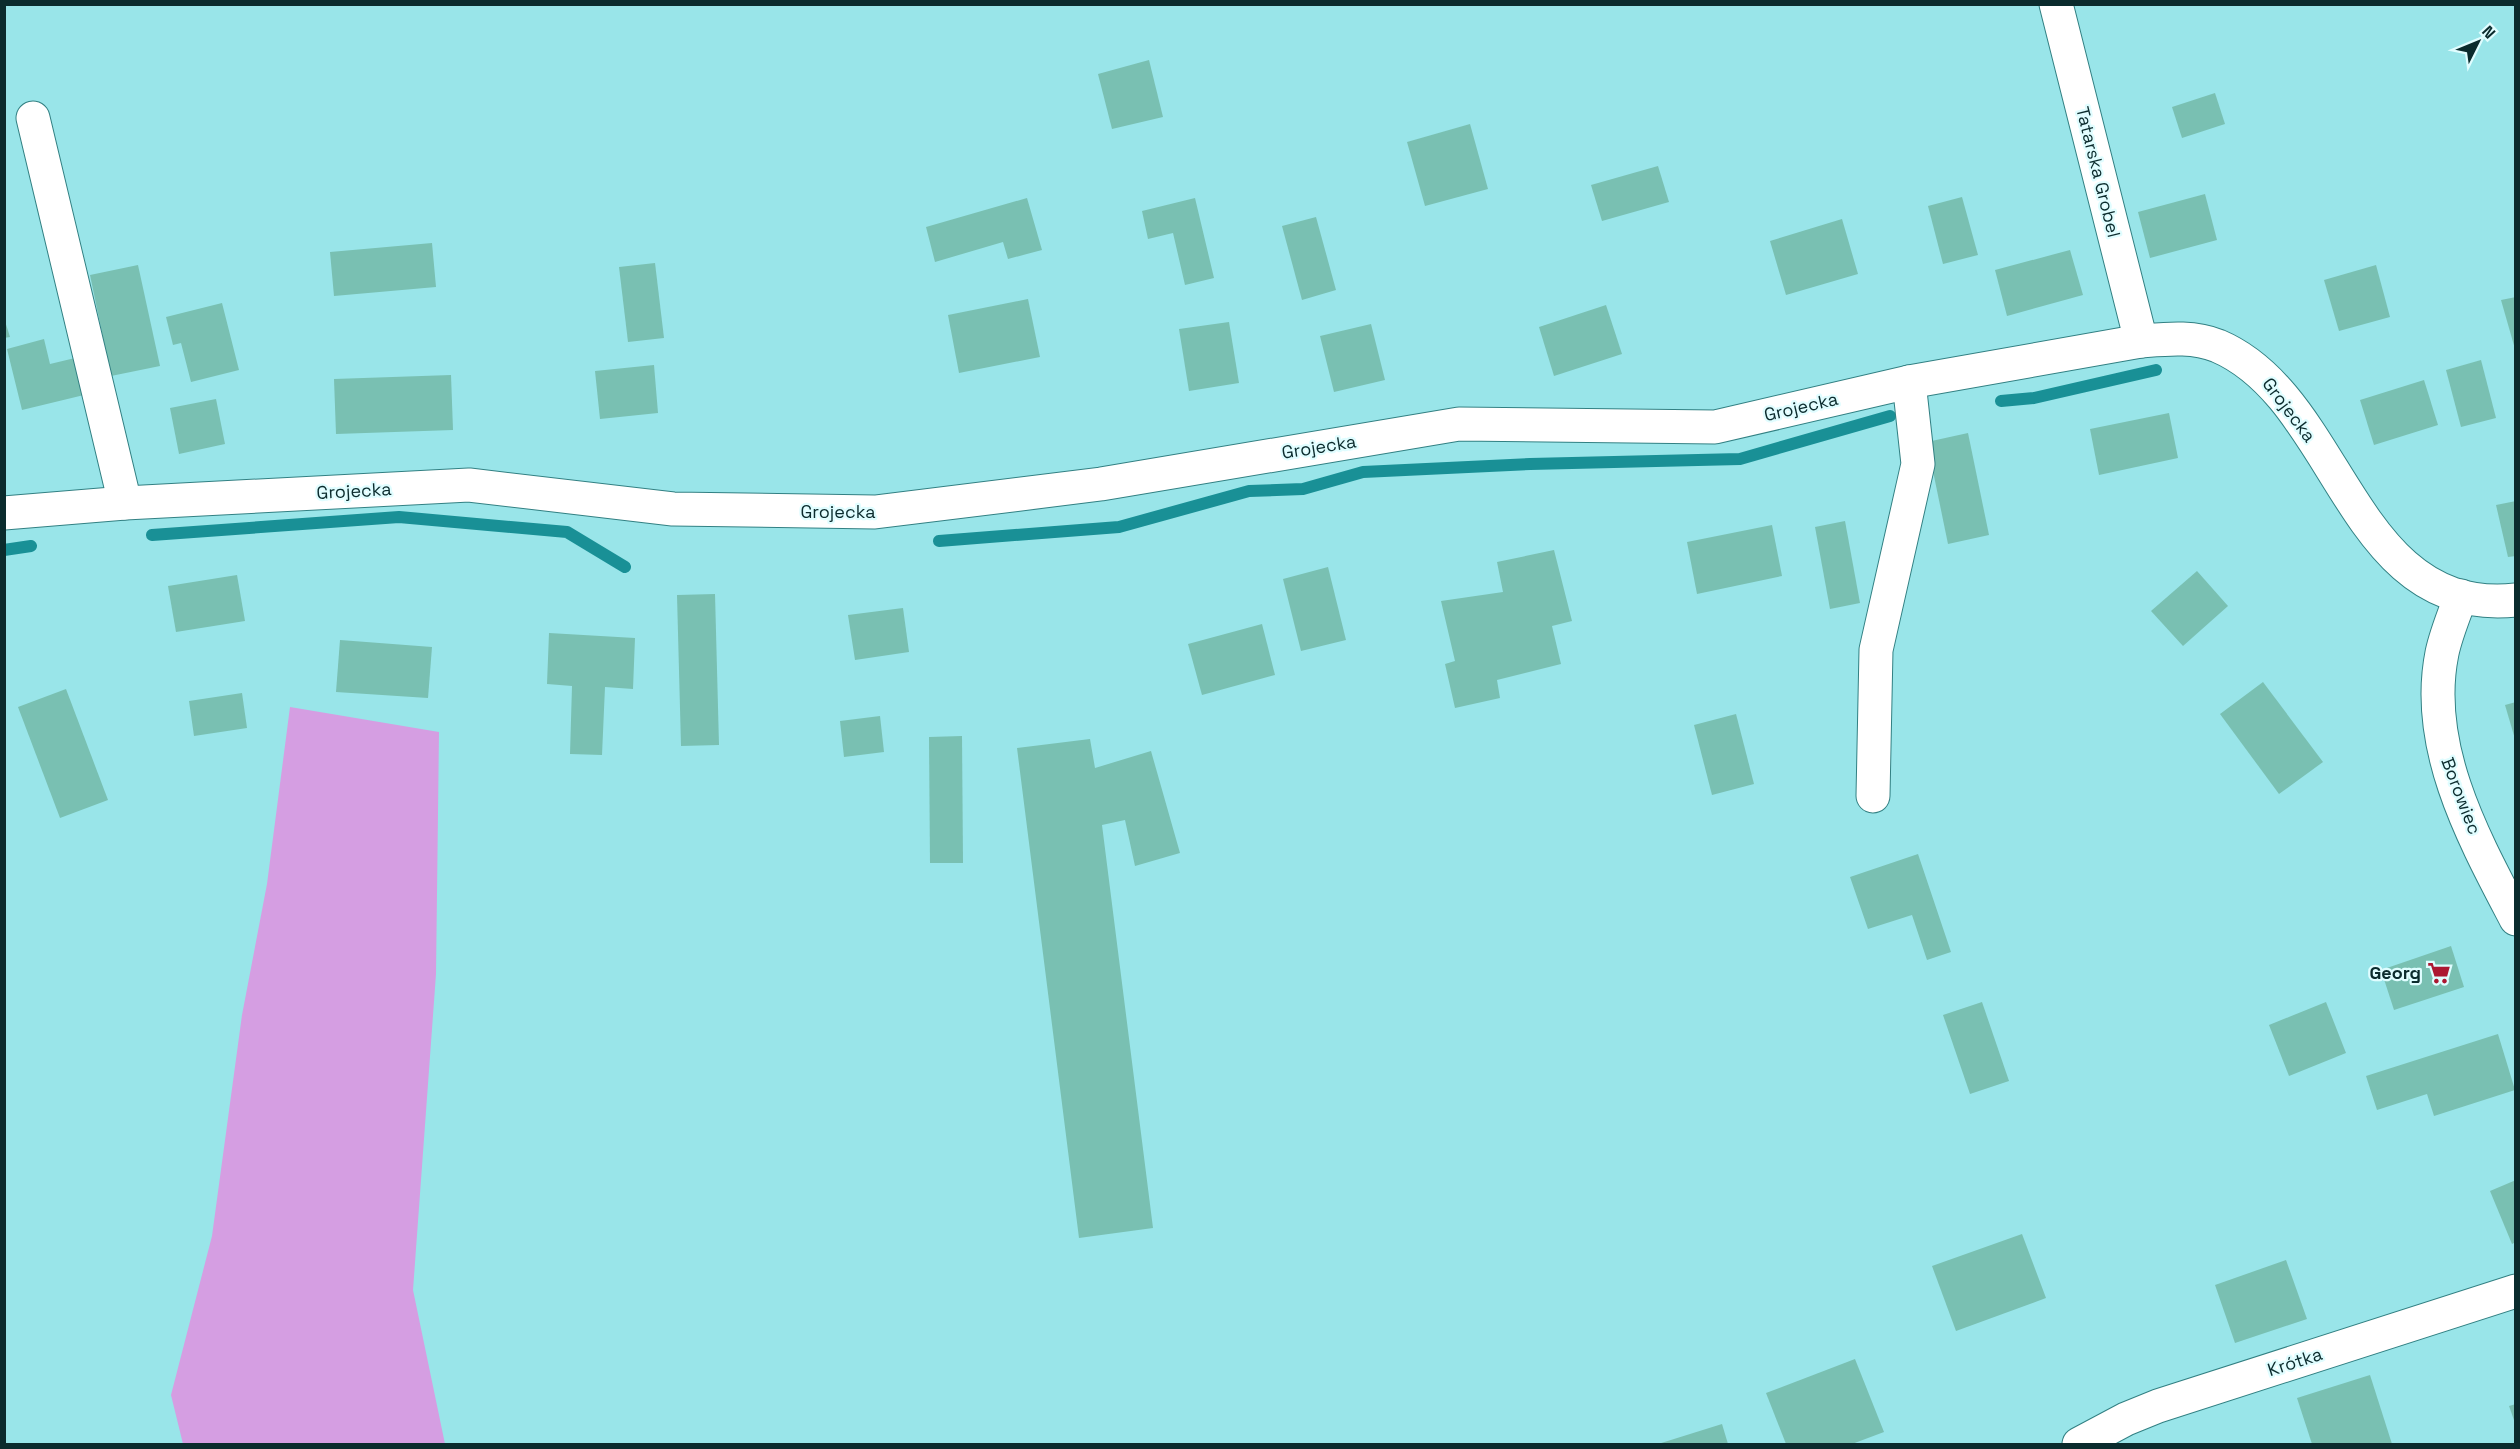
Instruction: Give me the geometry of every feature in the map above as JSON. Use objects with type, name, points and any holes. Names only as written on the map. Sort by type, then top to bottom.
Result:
[{"type":"street","name":"Tatarska Grobel","points":[[2055,4],[2141,340]]},
{"type":"street","points":[[33,118],[125,502]]},
{"type":"street","name":"Grojecka","points":[[4,513],[125,502],[469,485],[673,509],[876,512],[1101,484],[1459,424],[1715,427],[1909,381],[2141,340],[2177,338],[2199,341],[2222,348],[2257,370],[2290,407],[2361,515],[2391,553],[2412,572],[2461,596],[2486,601],[2516,600]]},
{"type":"street","points":[[1873,796],[1876,650],[1918,464],[1909,381]]},
{"type":"street","name":"Borowiec","points":[[2461,596],[2442,655],[2438,706],[2442,746],[2452,783],[2516,919]]},
{"type":"street","name":"Krótka","points":[[2079,1444],[2126,1419],[2158,1406],[2516,1291]]},
{"type":"shaded area","points":[[290,707],[439,732],[436,974],[413,1290],[445,1444],[183,1444],[171,1395],[212,1236],[242,1015],[267,884]]},
{"type":"building","points":[[1149,60],[1163,117],[1112,129],[1098,74]]},
{"type":"building","points":[[2215,93],[2225,124],[2182,138],[2172,107]]},
{"type":"building","points":[[1470,124],[1488,189],[1425,206],[1407,142]]},
{"type":"building","points":[[1658,166],[1669,202],[1602,221],[1591,185]]},
{"type":"building","points":[[2205,194],[2217,240],[2150,258],[2138,212]]},
{"type":"building","points":[[1962,197],[1978,255],[1943,264],[1928,206]]},
{"type":"building","points":[[1027,198],[1042,250],[1008,259],[1003,242],[935,262],[926,227]]},
{"type":"building","points":[[1195,198],[1214,278],[1185,285],[1173,233],[1148,239],[1142,211]]},
{"type":"building","points":[[1316,217],[1336,290],[1302,300],[1282,226]]},
{"type":"building","points":[[1842,219],[1858,274],[1786,295],[1770,241]]},
{"type":"building","points":[[432,243],[436,287],[334,296],[330,252]]},
{"type":"building","points":[[2070,250],[2083,295],[2007,316],[1995,270]]},
{"type":"building","points":[[655,263],[664,338],[628,342],[619,267]]},
{"type":"building","points":[[138,265],[160,366],[111,376],[90,275]]},
{"type":"building","points":[[2376,265],[2390,317],[2339,331],[2324,280]]},
{"type":"building","points":[[2516,297],[2516,349],[2515,349],[2501,300]]},
{"type":"building","points":[[1028,299],[1040,357],[959,373],[948,315]]},
{"type":"building","points":[[222,303],[239,370],[191,382],[181,343],[173,345],[166,317]]},
{"type":"building","points":[[1606,305],[1622,354],[1554,376],[1539,327]]},
{"type":"building","points":[[4,318],[10,337],[4,338]]},
{"type":"building","points":[[1229,322],[1239,383],[1189,391],[1179,329]]},
{"type":"building","points":[[1371,324],[1385,380],[1334,392],[1320,336]]},
{"type":"building","points":[[44,339],[50,364],[75,358],[84,395],[22,410],[7,349]]},
{"type":"building","points":[[2481,360],[2496,418],[2461,427],[2446,370]]},
{"type":"building","points":[[654,365],[658,413],[600,419],[595,371]]},
{"type":"building","points":[[451,375],[453,430],[336,434],[334,379]]},
{"type":"building","points":[[2424,380],[2438,425],[2374,445],[2360,400]]},
{"type":"building","points":[[216,399],[225,444],[179,454],[170,408]]},
{"type":"building","points":[[2169,413],[2178,458],[2099,475],[2090,429]]},
{"type":"building","points":[[1968,433],[1989,535],[1948,544],[1927,442]]},
{"type":"building","points":[[2516,501],[2516,556],[2508,557],[2496,505]]},
{"type":"building","points":[[1845,521],[1860,603],[1830,609],[1815,527]]},
{"type":"building","points":[[1772,525],[1782,576],[1697,594],[1687,542]]},
{"type":"building","points":[[1554,550],[1572,621],[1552,626],[1561,664],[1497,680],[1500,698],[1455,708],[1445,664],[1455,661],[1441,601],[1503,592],[1497,562]]},
{"type":"building","points":[[1328,567],[1346,640],[1301,651],[1283,579]]},
{"type":"building","points":[[2197,571],[2228,606],[2183,646],[2151,611]]},
{"type":"building","points":[[237,575],[245,621],[176,632],[168,586]]},
{"type":"building","points":[[715,594],[719,745],[681,746],[677,595]]},
{"type":"building","points":[[903,608],[909,652],[855,660],[848,615]]},
{"type":"building","points":[[1262,624],[1275,675],[1202,695],[1188,644]]},
{"type":"building","points":[[549,633],[635,638],[633,689],[605,687],[602,755],[570,754],[572,686],[547,684]]},
{"type":"building","points":[[340,640],[432,647],[428,698],[336,692]]},
{"type":"building","points":[[2263,682],[2323,762],[2279,794],[2220,714]]},
{"type":"building","points":[[66,689],[108,800],[60,818],[18,707]]},
{"type":"building","points":[[242,693],[247,728],[194,736],[189,701]]},
{"type":"building","points":[[2516,702],[2516,739],[2515,739],[2505,705]]},
{"type":"building","points":[[1736,714],[1754,784],[1712,795],[1694,725]]},
{"type":"building","points":[[880,716],[884,752],[844,757],[840,721]]},
{"type":"building","points":[[962,736],[963,863],[930,863],[929,737]]},
{"type":"building","points":[[1090,739],[1095,768],[1151,751],[1180,853],[1135,866],[1125,820],[1102,825],[1153,1228],[1079,1238],[1017,748]]},
{"type":"building","points":[[1918,854],[1951,952],[1927,960],[1912,915],[1868,929],[1850,877]]},
{"type":"building","points":[[2451,946],[2464,987],[2394,1010],[2381,970]]},
{"type":"building","points":[[1982,1002],[2009,1081],[1970,1094],[1943,1015]]},
{"type":"building","points":[[2326,1002],[2346,1053],[2289,1076],[2269,1025]]},
{"type":"building","points":[[2498,1034],[2515,1090],[2434,1116],[2427,1094],[2377,1110],[2366,1076]]},
{"type":"building","points":[[2516,1180],[2516,1242],[2512,1244],[2490,1191]]},
{"type":"building","points":[[2022,1234],[2046,1298],[1956,1331],[1932,1266]]},
{"type":"building","points":[[2286,1260],[2307,1319],[2235,1343],[2215,1285]]},
{"type":"building","points":[[1855,1359],[1884,1432],[1852,1444],[1786,1444],[1766,1393]]},
{"type":"building","points":[[2370,1375],[2392,1444],[2312,1444],[2297,1398]]},
{"type":"building","points":[[2516,1404],[2516,1423],[2515,1423],[2509,1406]]},
{"type":"building","points":[[1722,1424],[1728,1444],[1658,1444]]},
{"type":"waterway","points":[[2001,401],[2034,398],[2156,370]]},
{"type":"waterway","points":[[939,541],[1119,527],[1249,491],[1303,489],[1363,472],[1530,464],[1740,459],[1890,416]]},
{"type":"waterway","points":[[152,535],[399,517],[567,532],[625,567]]},
{"type":"waterway","points":[[4,550],[31,546]]},
{"type":"place","name":"Georg","points":[[2439,973]]}]
